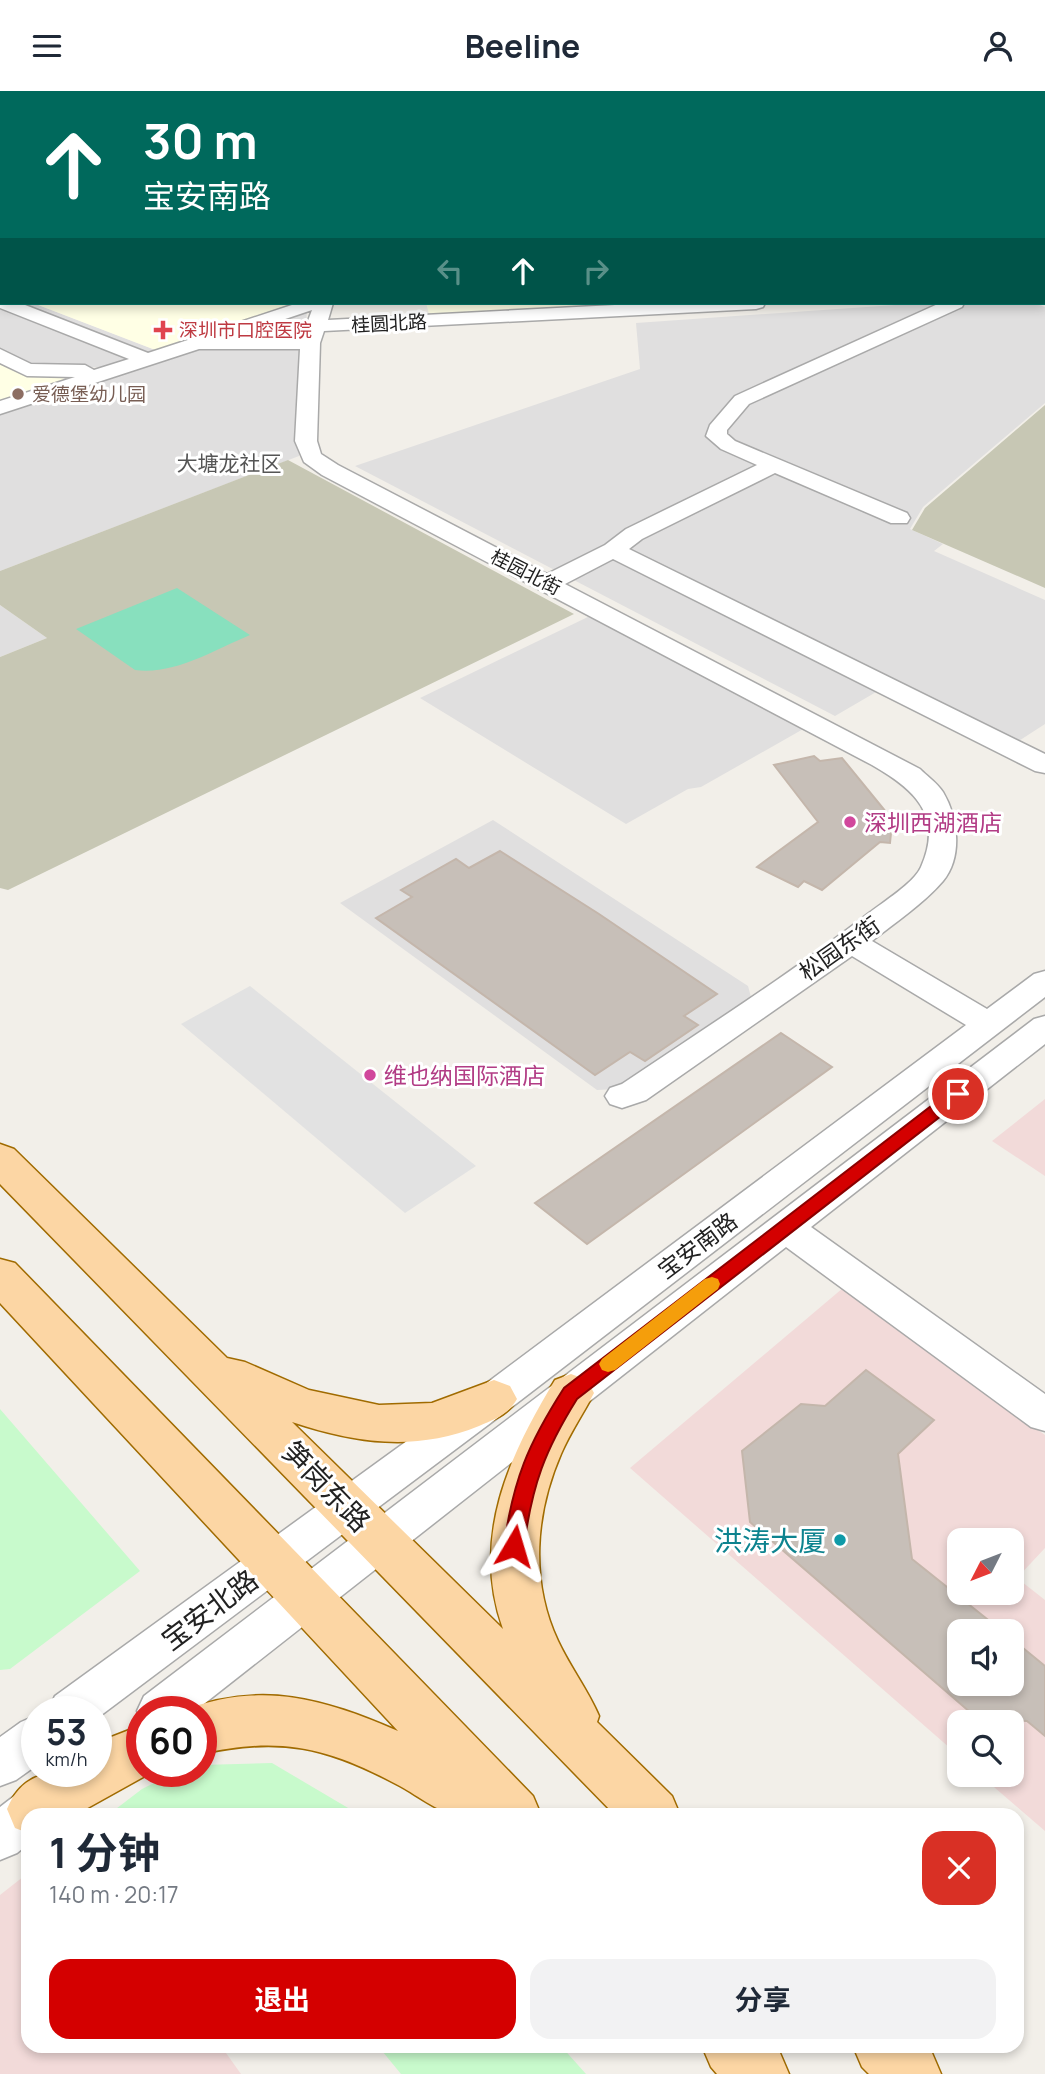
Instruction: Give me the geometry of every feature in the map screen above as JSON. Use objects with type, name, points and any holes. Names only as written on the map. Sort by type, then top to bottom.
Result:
[{"type":"main road","name":"笋岗东路","points":[[0,1159],[646,1808]]},
{"type":"main road","points":[[0,1275],[507,1808]]},
{"type":"main road","points":[[205,1364],[298,1406],[337,1417],[376,1423],[434,1421],[454,1416],[494,1399]]},
{"type":"main road","points":[[571,1393],[549,1427],[528,1474],[516,1526],[515,1571],[518,1595],[534,1646],[598,1760]]},
{"type":"main road","points":[[217,1727],[269,1719],[312,1725],[360,1742],[428,1772],[492,1808]]},
{"type":"main road","points":[[40,1808],[126,1757]]},
{"type":"main road","points":[[740,2053],[759,2074]]},
{"type":"main road","points":[[890,2053],[911,2074]]},
{"type":"street","points":[[10,305],[146,359]]},
{"type":"street","name":"桂园北街","points":[[323,305],[313,324],[306,441],[312,457],[330,470],[881,758]]},
{"type":"street","name":"桂圆北路","points":[[313,324],[714,305]]},
{"type":"street","points":[[899,519],[728,445],[716,436],[717,429],[742,400],[951,305]]},
{"type":"street","points":[[197,343],[313,324]]},
{"type":"street","points":[[0,408],[197,343],[313,324]]},
{"type":"street","points":[[0,355],[27,370],[108,372]]},
{"type":"street","points":[[548,583],[612,550],[634,534],[774,465]]},
{"type":"street","points":[[612,550],[1045,765]]},
{"type":"street","name":"松园东街","points":[[622,1096],[634,1092],[851,941],[904,901],[933,874],[942,836],[940,817],[930,794],[910,775],[881,758]]},
{"type":"street","points":[[851,941],[988,1024]]},
{"type":"street","name":"宝安南路","points":[[347,1506],[494,1399],[1045,981]]},
{"type":"street","name":"宝安南路","points":[[380,1541],[1045,1027]]},
{"type":"street","points":[[784,1227],[1045,1415]]},
{"type":"street","name":"宝安北路","points":[[91,1696],[347,1506]]},
{"type":"street","points":[[180,1696],[380,1541]]},
{"type":"street","points":[[112,1748],[126,1738]]},
{"type":"street","points":[[0,1764],[21,1749]]},
{"type":"street","points":[[35,1808],[62,1787]]},
{"type":"shaded area","points":[[0,305],[38,305],[158,351],[112,367],[34,368],[0,350]]},
{"type":"shaded area","name":"深圳市口腔医院","points":[[38,305],[287,305],[285,309],[158,351]]},
{"type":"shaded area","points":[[427,305],[593,305],[429,314]]},
{"type":"shaded area","points":[[895,305],[1045,307],[1045,403],[923,507],[910,529],[943,544],[934,551],[1045,600],[1045,724],[1005,750],[883,688],[835,716],[355,466],[640,369],[636,323]]},
{"type":"shaded area","points":[[307,308],[299,456],[0,571],[0,361],[20,373],[56,375],[71,382],[109,373]]},
{"type":"shaded area","name":"爱德堡幼儿园","points":[[0,361],[20,373],[56,375],[71,382],[0,406]]},
{"type":"shaded area","points":[[1045,405],[1045,588],[912,530],[925,508]]},
{"type":"shaded area","points":[[288,460],[574,614],[8,890],[0,888],[0,657],[47,638],[0,605],[0,571]]},
{"type":"shaded area","points":[[0,605],[47,638],[0,657]]},
{"type":"shaded area","points":[[592,615],[805,728],[701,787],[688,789],[626,824],[420,698]]},
{"type":"shaded area","points":[[493,820],[748,986],[751,997],[616,1089],[597,1090],[340,903]]},
{"type":"shaded area","points":[[250,986],[476,1166],[405,1213],[181,1024]]},
{"type":"shaded area","points":[[1045,1099],[1045,1176],[992,1141]]},
{"type":"shaded area","points":[[843,1288],[1045,1435],[1045,1548],[1024,1570],[1024,1528],[947,1528],[947,1605],[1024,1605],[1024,1584],[1045,1600],[1045,1831],[1024,1813],[1024,1808],[1018,1808],[994,1787],[1024,1787],[1024,1710],[947,1710],[947,1745],[630,1468]]},
{"type":"shaded area","points":[[21,1878],[21,2053],[226,2053],[241,2074],[0,2074],[0,1895]]},
{"type":"green space","points":[[177,588],[250,635],[194,660],[150,671],[135,670],[76,629]]},
{"type":"green space","points":[[0,1409],[140,1571],[10,1669],[0,1670]]},
{"type":"green space","points":[[272,1763],[348,1808],[117,1808],[142,1789],[217,1787],[217,1765]]},
{"type":"green space","points":[[384,2053],[567,2053],[586,2074],[401,2074]]},
{"type":"building","name":"深圳西湖酒店","points":[[814,756],[820,761],[842,758],[886,812],[893,813],[890,843],[880,842],[822,890],[804,881],[798,887],[757,867],[818,822],[774,765]]},
{"type":"building","points":[[500,851],[717,994],[684,1016],[698,1025],[645,1061],[630,1052],[595,1075],[376,918],[412,897],[401,890],[456,859],[469,868]]},
{"type":"building","points":[[781,1033],[832,1067],[587,1244],[535,1203]]},
{"type":"building","name":"洪涛大厦","points":[[866,1370],[934,1420],[898,1454],[912,1559],[947,1587],[947,1605],[970,1605],[987,1619],[947,1619],[947,1692],[750,1522],[742,1451],[801,1404],[825,1406]]},
{"type":"building","name":"洪涛大厦","points":[[1024,1649],[1045,1666],[1045,1736],[1024,1721],[1024,1710],[968,1710],[951,1696],[1024,1696]]},
{"type":"slow traffic","points":[[608,1364],[712,1284]]},
{"type":"place","name":"深圳市口腔医院","points":[[163,330]]},
{"type":"place","name":"爱德堡幼儿园","points":[[18,394]]},
{"type":"place","name":"深圳西湖酒店","points":[[850,822]]},
{"type":"place","name":"维也纳国际酒店","points":[[370,1075]]},
{"type":"place","name":"洪涛大厦","points":[[840,1540]]},
{"type":"district","name":"大塘龙社区","points":[[229,463]]},
{"type":"route","points":[[514,1546],[520,1500],[528,1474],[549,1427],[571,1393],[958,1094]]}]
